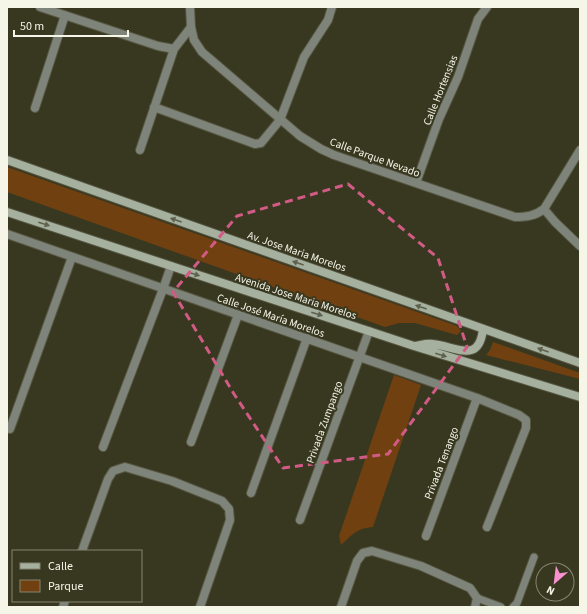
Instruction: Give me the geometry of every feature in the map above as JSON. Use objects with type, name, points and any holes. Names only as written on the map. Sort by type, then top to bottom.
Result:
[{"type":"main road","name":"Av. Jose Maria Morelos","points":[[7,160],[580,363]]},
{"type":"main road","name":"Avenida Jose Maria Morelos","points":[[7,212],[369,332],[580,397]]},
{"type":"main road","points":[[414,346],[434,344],[469,352],[477,348],[482,339],[483,329]]},
{"type":"street","points":[[40,7],[158,46],[174,49]]},
{"type":"street","name":"Calle Parque Nevado","points":[[190,7],[194,40],[202,52],[280,120],[300,136],[321,149],[334,156],[515,217],[531,216],[544,209]]},
{"type":"street","points":[[154,106],[255,144],[261,144],[280,120],[304,57],[328,20],[332,7]]},
{"type":"street","name":"Calle Hortensias","points":[[416,183],[439,119],[458,77],[478,19],[488,7]]},
{"type":"street","points":[[35,108],[64,16]]},
{"type":"street","points":[[140,150],[174,49],[192,27]]},
{"type":"street","points":[[580,150],[544,209],[580,246]]},
{"type":"street","name":"Calle José María Morelos","points":[[7,234],[477,398],[519,415],[526,420],[526,428],[487,527]]},
{"type":"street","points":[[10,429],[72,257]]},
{"type":"street","points":[[103,447],[171,266]]},
{"type":"street","points":[[192,442],[238,315]]},
{"type":"street","name":"Privada Zumpango","points":[[300,520],[369,332]]},
{"type":"street","points":[[250,493],[307,338]]},
{"type":"street","name":"Privada Tenango","points":[[426,536],[477,398]]},
{"type":"street","points":[[82,550],[108,479],[113,471],[125,467],[172,481],[222,500],[229,509],[230,520],[200,607]]},
{"type":"street","points":[[341,607],[358,561],[363,553],[372,551],[421,566],[470,588],[476,598],[475,607]]},
{"type":"lane","points":[[513,607],[517,603],[534,557]]},
{"type":"lane","points":[[476,598],[500,607]]},
{"type":"highlighted area","points":[[348,184],[438,258],[467,347],[388,454],[283,468],[234,394],[173,292],[237,216]]},
{"type":"green space","points":[[7,167],[457,326],[461,331],[457,335],[415,323],[399,323],[385,327],[7,192]]},
{"type":"green space","points":[[493,342],[580,373],[580,379],[486,355]]},
{"type":"green space","points":[[394,375],[421,385],[373,527],[359,530],[341,545],[339,536]]}]
